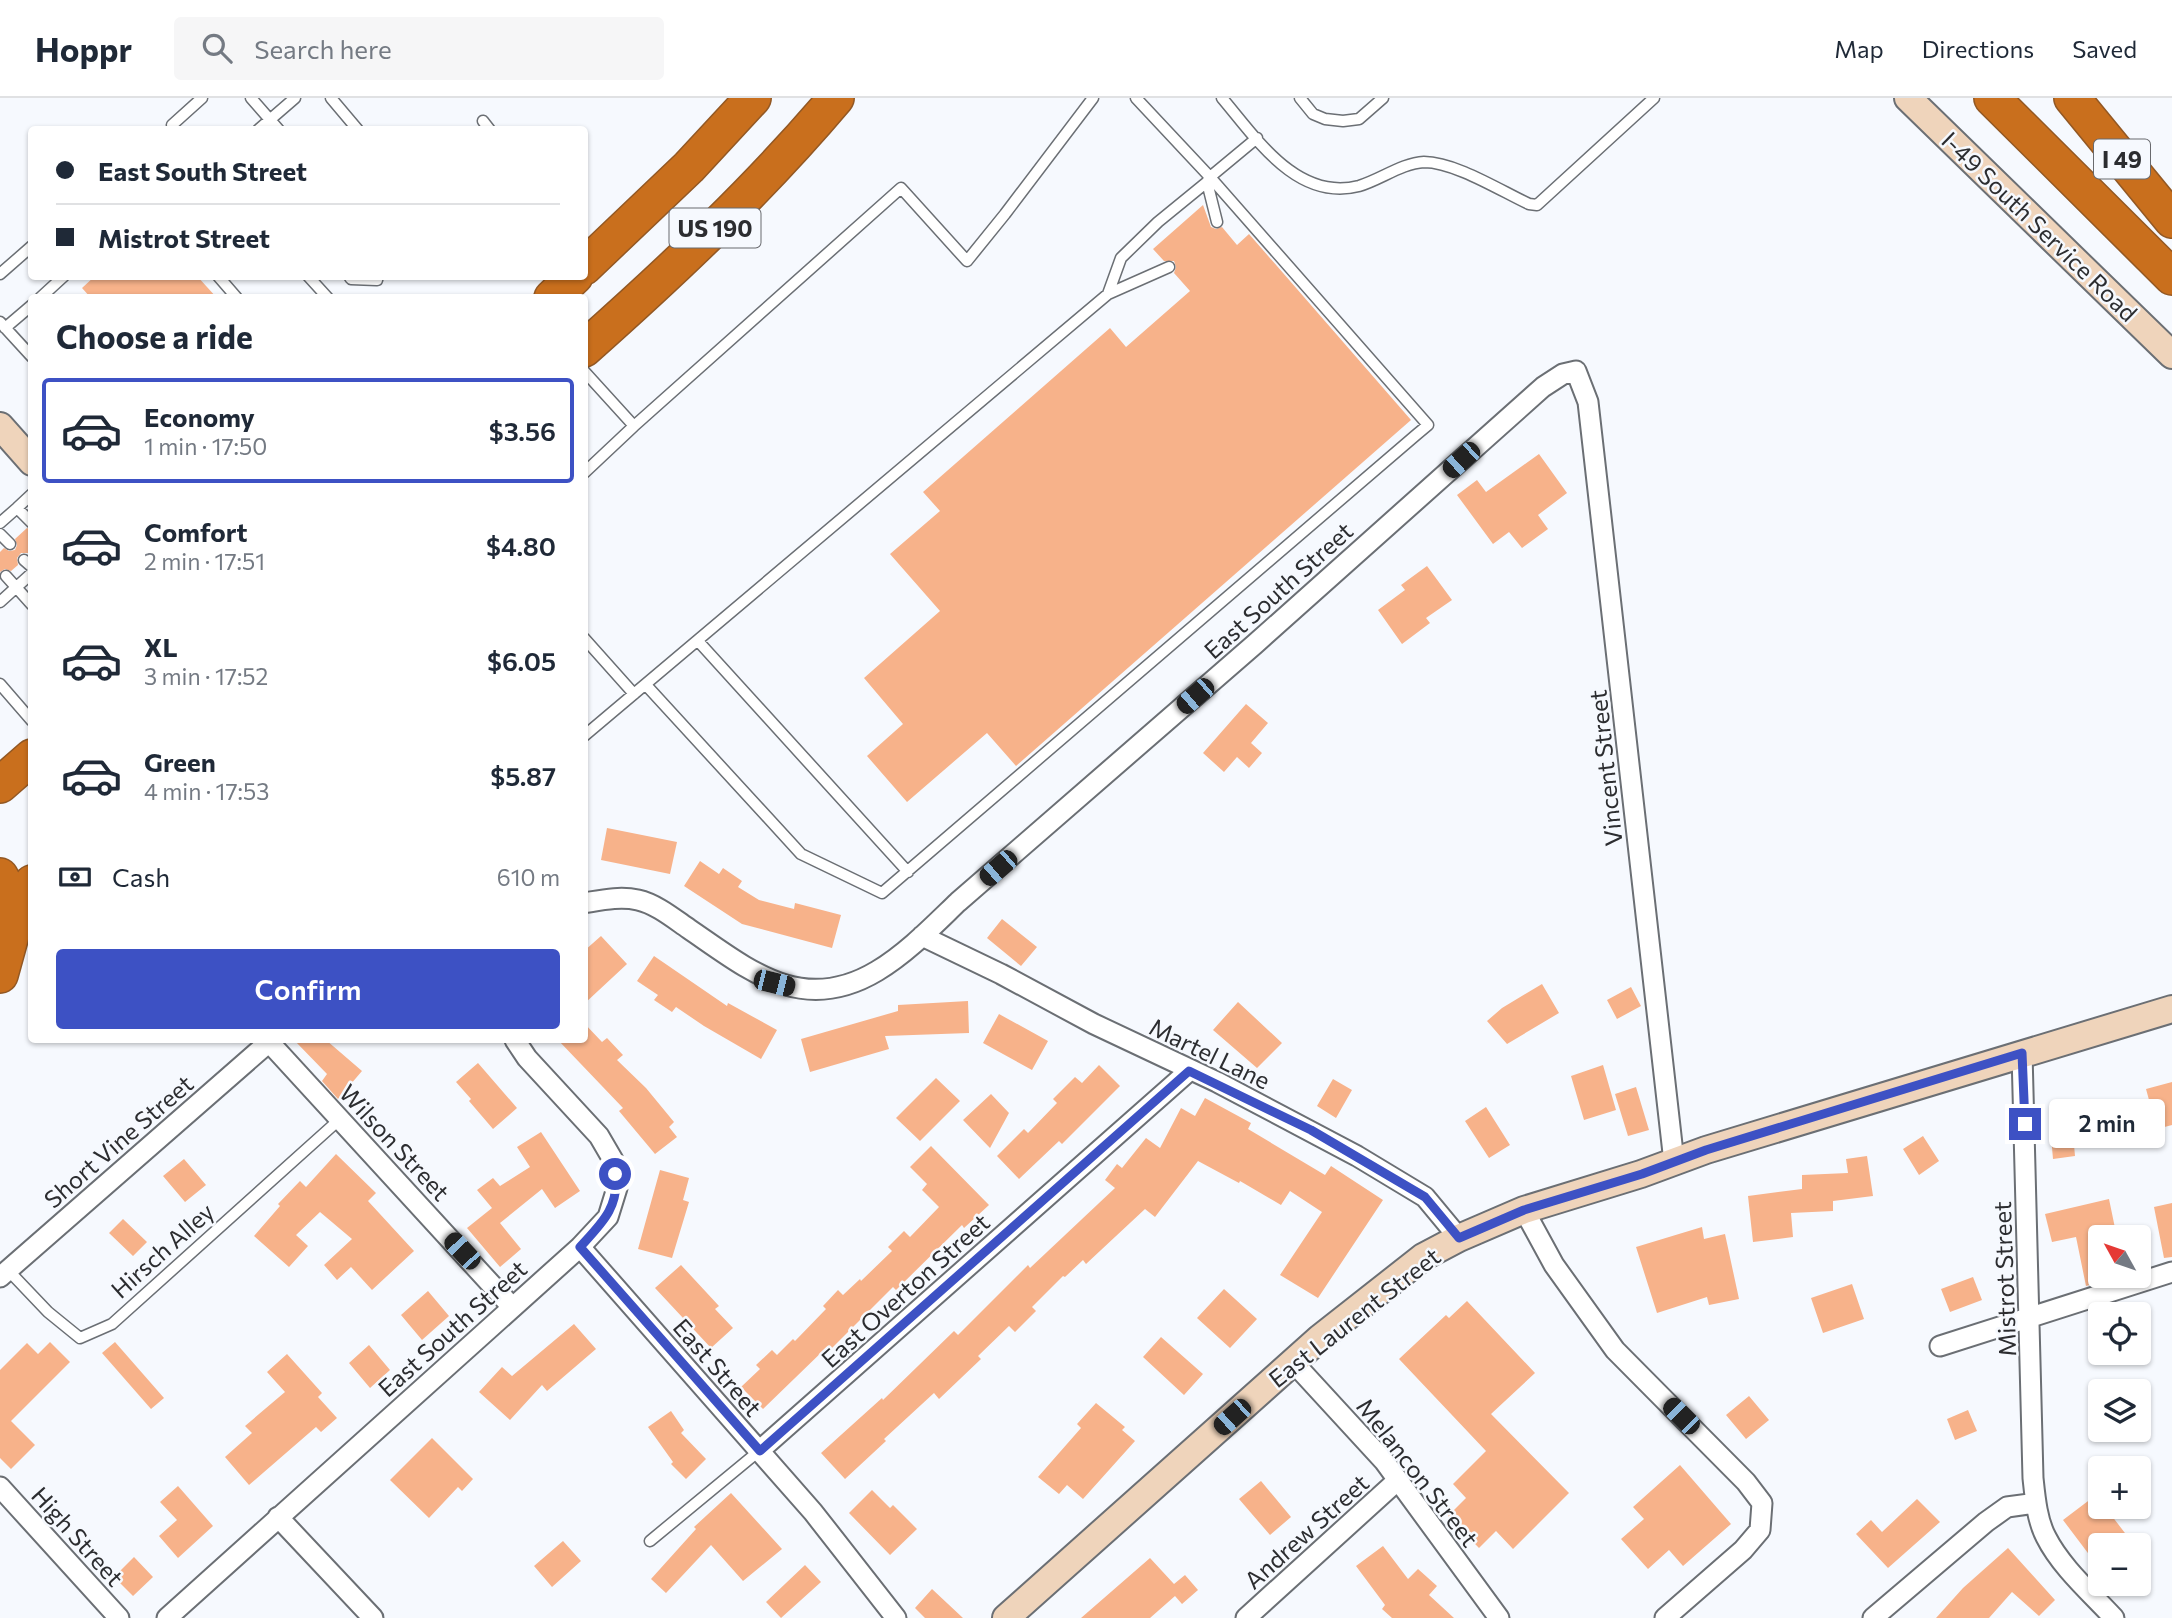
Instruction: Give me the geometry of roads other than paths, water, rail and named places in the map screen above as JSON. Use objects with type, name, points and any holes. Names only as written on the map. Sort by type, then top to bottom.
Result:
[{"type":"highway","name":"US 190","points":[[588,264],[689,167],[753,98]]},
{"type":"highway","name":"US 190","points":[[588,345],[730,214],[836,98]]},
{"type":"highway","points":[[1992,98],[2172,276]]},
{"type":"highway","name":"I 49","points":[[2072,98],[2172,220]]},
{"type":"highway","points":[[556,294],[571,280]]},
{"type":"highway","points":[[0,785],[28,760]]},
{"type":"highway","points":[[0,876],[11,896],[13,928]]},
{"type":"highway","points":[[0,975],[13,928],[28,892]]},
{"type":"street","name":"I-49 South Service Road","points":[[1908,98],[2172,355]]},
{"type":"street","name":"East South Street","points":[[588,902],[608,898],[638,900],[663,911],[750,971],[774,983],[800,989],[828,989],[854,983],[878,971],[922,936],[1543,387],[1563,374],[1576,371]]},
{"type":"street","name":"Vincent Street","points":[[1576,371],[1588,402],[1674,1162]]},
{"type":"street","points":[[0,426],[28,458]]},
{"type":"street","name":"Martel Lane","points":[[922,936],[1311,1130],[1425,1197],[1459,1238]]},
{"type":"street","name":"East Laurent Street","points":[[1006,1618],[1293,1362],[1423,1257],[1459,1238],[1524,1210],[1706,1150],[2172,1009]]},
{"type":"street","name":"Short Vine Street","points":[[4,1274],[268,1043]]},
{"type":"street","name":"Wilson Street","points":[[270,1043],[512,1307]]},
{"type":"street","name":"East South Street","points":[[167,1618],[580,1247],[608,1217],[617,1188],[613,1160],[599,1136],[527,1058],[517,1043]]},
{"type":"street","name":"Mistrot Street","points":[[2022,1053],[2033,1478],[2036,1503],[2045,1536],[2114,1618]]},
{"type":"street","name":"East Overton Street","points":[[760,1451],[1189,1071]]},
{"type":"street","points":[[1524,1210],[1555,1265],[1615,1350],[1746,1482],[1762,1503],[1760,1530],[1743,1550],[1665,1618]]},
{"type":"street","name":"East Street","points":[[580,1247],[813,1512],[897,1618]]},
{"type":"street","points":[[1940,1346],[2172,1272]]},
{"type":"street","name":"Melancon Street","points":[[1293,1362],[1384,1461],[1499,1618]]},
{"type":"street","name":"Andrew Street","points":[[1246,1618],[1398,1480]]},
{"type":"street","name":"High Street","points":[[0,1487],[119,1618]]},
{"type":"street","points":[[1873,1618],[1996,1514],[2007,1507],[2036,1503]]},
{"type":"street","points":[[278,1517],[373,1618]]},
{"type":"lane","points":[[173,126],[202,98]]},
{"type":"lane","points":[[251,98],[275,126]]},
{"type":"lane","points":[[263,126],[295,98]]},
{"type":"lane","points":[[331,98],[355,126]]},
{"type":"lane","points":[[588,469],[901,188],[967,261],[1093,98]]},
{"type":"lane","points":[[646,685],[801,854],[882,893],[1428,425],[1136,98]]},
{"type":"lane","points":[[1223,98],[1284,166],[1303,180],[1338,188],[1358,186],[1423,162],[1449,168],[1529,204],[1537,205],[1654,98]]},
{"type":"lane","points":[[1300,98],[1314,114],[1325,119],[1343,121],[1359,119],[1383,98]]},
{"type":"lane","points":[[483,121],[487,126]]},
{"type":"lane","points":[[1108,294],[1121,258],[1158,222],[1257,138]]},
{"type":"lane","points":[[1209,179],[1217,222]]},
{"type":"lane","points":[[0,274],[28,250]]},
{"type":"lane","points":[[588,733],[1108,294],[1169,267]]},
{"type":"lane","points":[[44,294],[60,280]]},
{"type":"lane","points":[[221,280],[234,294]]},
{"type":"lane","points":[[312,280],[325,294]]},
{"type":"lane","points":[[28,308],[2,325],[28,353]]},
{"type":"lane","points":[[588,375],[634,426]]},
{"type":"lane","points":[[2,517],[17,509],[28,498]]},
{"type":"lane","points":[[17,509],[28,519]]},
{"type":"lane","points":[[0,534],[10,544]]},
{"type":"lane","points":[[6,576],[28,600]]},
{"type":"lane","points":[[0,602],[28,576]]},
{"type":"lane","points":[[698,641],[908,872]]},
{"type":"lane","points":[[588,642],[634,694]]},
{"type":"lane","points":[[0,684],[28,716]]},
{"type":"lane","name":"Hirsch Alley","points":[[4,1274],[80,1338],[112,1324],[341,1119]]},
{"type":"lane","name":"East Overton Street","points":[[650,1541],[760,1451]]}]
